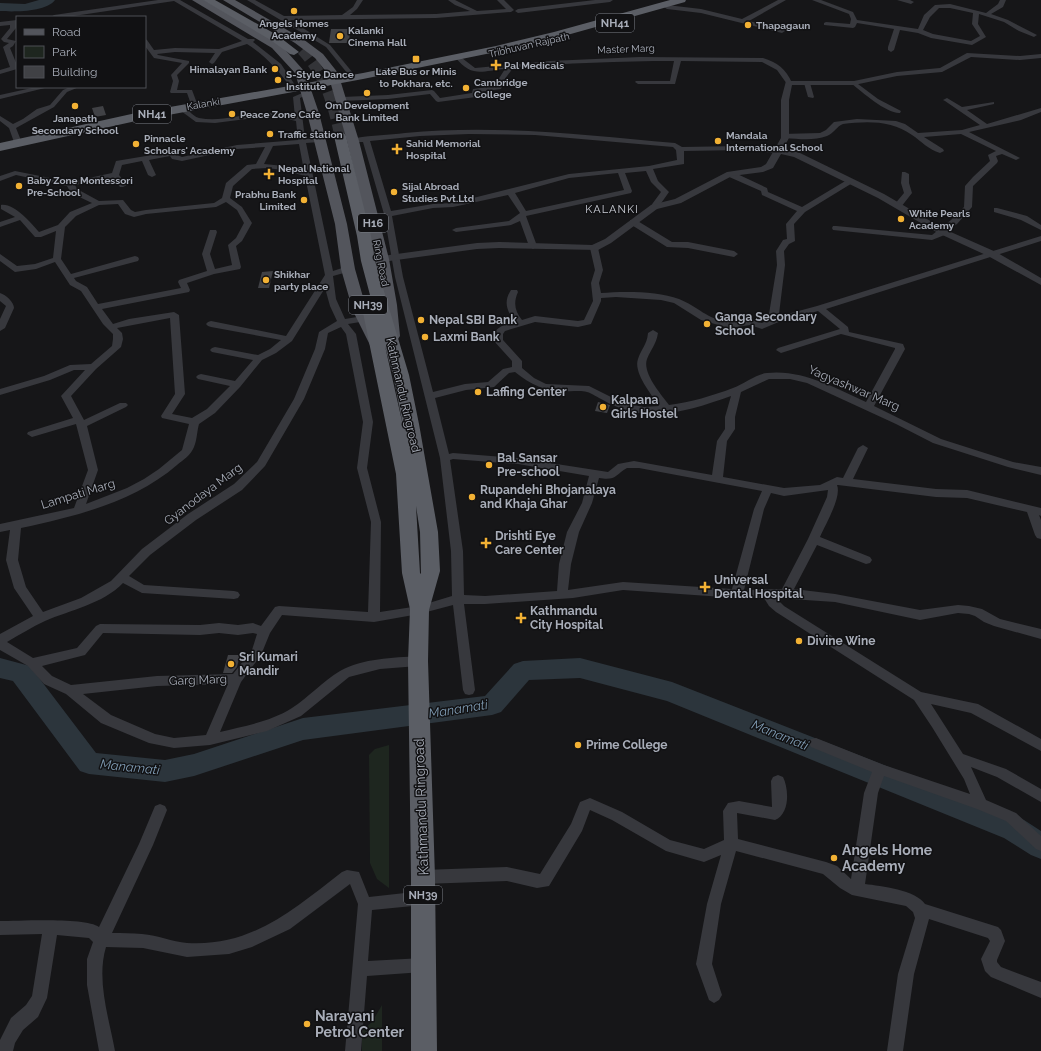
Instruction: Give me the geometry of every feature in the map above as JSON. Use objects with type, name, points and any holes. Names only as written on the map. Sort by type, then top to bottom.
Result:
[{"type":"highway","points":[[208,0],[298,51],[288,40],[218,0]]},
{"type":"highway","name":"Tribhuvan Rajpath","points":[[460,59],[681,0]]},
{"type":"highway","name":"Tribhuvan Rajpath","points":[[336,81],[396,73],[550,41],[692,0]]},
{"type":"highway","name":"Kalanki","points":[[0,147],[181,108],[302,89],[336,81]]},
{"type":"highway","name":"Kathmandu Ringroad","points":[[336,138],[358,260],[386,349],[405,474],[411,573],[419,610],[418,690],[423,887],[422,966],[424,1051]]},
{"type":"main road","points":[[197,0],[276,46],[300,72],[302,89],[336,138],[341,224],[348,269],[363,318],[386,349]]},
{"type":"main road","name":"Ring Road","points":[[228,0],[288,33],[310,48],[319,56],[333,74],[342,99],[336,138],[382,259],[390,305],[386,349]]},
{"type":"street","points":[[61,16],[170,0]]},
{"type":"street","points":[[176,0],[215,24],[249,41],[280,66],[302,89],[296,97],[299,120],[302,142],[329,275],[329,288],[334,309],[341,323],[351,334],[368,422],[362,468],[376,522],[374,617]]},
{"type":"street","points":[[250,0],[262,4],[328,46],[359,77]]},
{"type":"street","points":[[344,17],[355,8],[360,0]]},
{"type":"street","points":[[451,0],[455,4],[471,8],[477,13]]},
{"type":"street","points":[[283,18],[436,16],[511,10],[500,0]]},
{"type":"street","points":[[518,11],[610,0]]},
{"type":"street","points":[[743,21],[783,0]]},
{"type":"street","points":[[815,0],[852,14],[890,20],[885,26]]},
{"type":"street","points":[[900,0],[911,2]]},
{"type":"street","points":[[987,16],[989,12],[1001,5],[1003,0]]},
{"type":"street","points":[[920,31],[929,12],[938,6],[958,7],[1007,22],[1018,29],[1034,34]]},
{"type":"street","points":[[667,7],[701,11],[782,31]]},
{"type":"street","points":[[854,21],[920,31],[931,36],[972,43],[983,36],[974,23],[973,19],[976,13]]},
{"type":"street","points":[[826,24],[852,26],[854,21],[852,14]]},
{"type":"street","points":[[0,24],[15,23],[4,39],[6,41],[13,41],[11,45],[6,47],[16,68],[0,72]]},
{"type":"street","points":[[892,50],[891,48],[898,28]]},
{"type":"street","points":[[153,52],[175,50],[220,51],[262,37]]},
{"type":"street","points":[[146,42],[156,58],[187,62],[174,75],[176,81],[173,92],[190,91],[194,106]]},
{"type":"street","points":[[970,55],[972,43]]},
{"type":"street","points":[[212,62],[220,51]]},
{"type":"street","points":[[654,207],[678,201],[730,174],[763,169],[770,166],[785,136],[785,100],[789,83],[854,83],[897,74],[942,70],[970,55],[1020,58],[1041,56]]},
{"type":"street","name":"Master Marg","points":[[460,59],[473,70],[511,66],[640,58],[763,60],[774,64],[784,71],[789,83]]},
{"type":"street","points":[[638,82],[673,83],[678,59]]},
{"type":"street","points":[[342,99],[388,97],[432,92],[438,100],[476,95],[475,90],[499,88],[501,80],[511,66]]},
{"type":"street","points":[[807,83],[811,97]]},
{"type":"street","points":[[854,83],[876,100],[897,111]]},
{"type":"street","points":[[0,98],[42,88]]},
{"type":"street","points":[[12,127],[52,106],[65,91],[73,88]]},
{"type":"street","points":[[947,100],[986,126]]},
{"type":"street","points":[[961,109],[992,103]]},
{"type":"street","points":[[181,108],[196,120],[215,121],[262,115],[279,115],[299,120]]},
{"type":"street","points":[[917,135],[962,132],[1018,118],[1041,110]]},
{"type":"street","points":[[0,118],[12,127],[18,143]]},
{"type":"street","points":[[785,136],[822,135],[828,133],[835,125],[843,122],[878,120],[897,124],[917,135],[928,145],[940,151]]},
{"type":"street","points":[[114,175],[119,163],[170,154],[182,159],[237,147],[336,138],[366,140],[450,132],[535,133],[675,145],[680,149],[742,148],[778,151],[797,155],[881,196],[942,231],[992,254],[1041,282]]},
{"type":"street","points":[[962,132],[980,139],[1002,152],[1016,158]]},
{"type":"street","points":[[366,140],[388,214],[399,277],[445,458],[457,551],[458,598],[469,690]]},
{"type":"street","points":[[259,166],[270,145]]},
{"type":"street","points":[[388,214],[433,206],[453,205],[510,192],[569,176],[649,168],[681,162],[680,149]]},
{"type":"street","points":[[836,228],[889,235],[932,238],[954,222],[968,207],[968,191],[971,183],[994,161],[992,154],[1002,152]]},
{"type":"street","points":[[144,158],[152,175]]},
{"type":"street","points":[[226,199],[229,185],[250,167],[259,166],[284,168],[309,175]]},
{"type":"street","points":[[382,259],[477,246],[594,248],[608,241],[654,207],[665,192],[655,182],[649,168]]},
{"type":"street","points":[[456,230],[511,223],[523,215],[628,191],[621,171]]},
{"type":"street","points":[[0,179],[16,173],[70,184],[114,175]]},
{"type":"street","points":[[730,174],[764,190],[765,193],[802,210]]},
{"type":"street","points":[[898,206],[908,193],[905,183],[905,174]]},
{"type":"street","points":[[114,175],[123,185]]},
{"type":"street","points":[[778,319],[774,314],[781,265],[780,251],[786,242],[791,241],[790,224],[802,210],[850,182]]},
{"type":"street","points":[[70,184],[74,191],[98,203]]},
{"type":"street","points":[[510,192],[523,215],[533,246]]},
{"type":"street","points":[[4,207],[21,217],[38,235],[61,227],[73,214],[98,203],[120,202],[128,212],[134,214],[216,205],[226,199],[231,200],[245,214],[248,223],[239,239],[232,245],[237,266],[212,272],[182,282],[186,290],[96,307]]},
{"type":"street","points":[[997,210],[1024,218],[1041,228]]},
{"type":"street","points":[[0,225],[21,217]]},
{"type":"street","points":[[633,222],[670,245],[688,245],[734,254]]},
{"type":"street","points":[[61,227],[57,259],[73,284],[84,289],[96,307],[117,333],[118,340],[116,347],[93,367],[66,396],[80,423],[93,470],[79,509]]},
{"type":"street","points":[[212,272],[206,254],[213,232]]},
{"type":"street","points":[[596,296],[616,294],[661,297],[677,301],[704,318],[729,325],[751,322],[762,326],[778,319],[820,308],[1041,238]]},
{"type":"street","points":[[430,396],[442,392],[457,390],[465,386],[490,385],[506,371],[517,369],[517,362],[498,340],[498,334],[502,329],[535,319],[584,324],[588,322],[597,301],[595,283],[599,270],[594,248]]},
{"type":"street","points":[[0,257],[15,269],[36,266],[57,259]]},
{"type":"street","points":[[69,277],[135,259]]},
{"type":"street","points":[[111,327],[129,322],[174,315],[180,394],[166,416],[194,422],[211,411],[237,385],[258,358],[273,351],[289,339],[329,275],[348,269]]},
{"type":"street","points":[[514,292],[509,299],[509,306],[520,323]]},
{"type":"street","points":[[0,296],[10,305],[0,328]]},
{"type":"street","points":[[820,308],[845,329],[843,331],[846,334],[899,344],[900,346],[900,349],[868,407]]},
{"type":"street","name":"Gyanodaya Marg","points":[[0,640],[40,618],[90,599],[115,584],[146,552],[192,517],[238,487],[261,464],[299,399],[320,348],[324,332],[341,323],[363,318]]},
{"type":"street","points":[[211,324],[289,339]]},
{"type":"street","points":[[781,350],[843,331]]},
{"type":"street","points":[[652,333],[652,342],[642,360],[642,371],[666,409]]},
{"type":"street","points":[[216,350],[258,358]]},
{"type":"street","points":[[0,392],[47,378],[73,367],[93,367]]},
{"type":"street","name":"Yagyashwar Marg","points":[[517,369],[531,380],[543,386],[553,388],[589,389],[614,402],[631,408],[644,410],[666,409],[697,404],[737,390],[767,376],[790,376],[810,381],[868,407],[937,441],[1012,464],[1041,470]]},
{"type":"street","points":[[201,377],[237,385]]},
{"type":"street","points":[[717,480],[722,440],[730,429],[730,418],[737,390]]},
{"type":"street","points":[[32,434],[80,423],[123,406]]},
{"type":"street","name":"Lampati Marg","points":[[0,528],[64,514],[113,499],[148,481],[186,452],[189,447],[194,422]]},
{"type":"street","points":[[846,483],[863,448]]},
{"type":"street","points":[[445,458],[453,456],[518,461],[612,476],[621,467],[628,464],[639,464],[784,492],[822,488],[837,482],[936,493],[967,494],[1036,511],[1041,535]]},
{"type":"street","points":[[562,594],[565,564],[573,532],[587,503],[595,474]]},
{"type":"street","points":[[786,593],[814,539],[832,496],[833,489],[831,484]]},
{"type":"street","points":[[737,594],[759,509],[768,489]]},
{"type":"street","points":[[16,525],[12,560],[20,588],[40,618]]},
{"type":"street","points":[[814,539],[866,560]]},
{"type":"street","points":[[122,577],[142,589],[234,595]]},
{"type":"street","points":[[458,598],[485,600],[574,594],[623,586],[737,594],[786,593],[835,598],[920,615],[958,609],[969,610],[978,612],[988,619],[998,623],[1041,634]]},
{"type":"street","points":[[768,594],[773,603],[780,609],[918,696],[974,708],[1026,736],[1041,746]]},
{"type":"street","name":"Garg Marg","points":[[70,690],[157,681],[236,679],[257,652],[264,632],[279,610],[374,617],[419,610],[458,598]]},
{"type":"street","points":[[32,663],[81,652],[100,629],[200,630],[219,628],[238,630],[253,628],[264,632]]},
{"type":"street","points":[[0,644],[32,663],[48,680],[70,690],[106,719],[154,739],[174,743],[210,740],[267,726],[296,712],[346,674],[362,668],[380,664],[418,661]]},
{"type":"street","points":[[210,740],[236,679]]},
{"type":"street","points":[[918,696],[970,777],[981,804]]},
{"type":"street","points":[[816,743],[879,772],[981,804],[1011,817],[1041,844]]},
{"type":"street","points":[[958,758],[993,768],[1009,775],[1041,796]]},
{"type":"street","points":[[857,890],[871,794],[879,772]]},
{"type":"street","points":[[714,995],[704,964],[714,904],[731,844],[730,811],[733,807],[738,807],[775,814],[778,812],[779,808],[778,781]]},
{"type":"street","points":[[365,904],[423,887],[508,874],[537,881],[544,880],[577,827],[584,806],[590,804],[616,816],[666,845],[704,856],[731,844],[826,868],[832,871],[844,883],[857,890],[875,891],[896,897],[914,903],[921,910],[993,932],[998,940],[989,959],[990,966],[996,972],[1041,990]]},
{"type":"street","points":[[107,1051],[95,985],[95,959],[101,940],[146,845],[160,810]]},
{"type":"street","points":[[0,928],[51,927],[93,931],[101,940],[144,941],[187,950],[229,947],[247,942],[284,924],[347,877],[354,877],[365,904],[353,1051]]},
{"type":"street","points":[[895,1051],[906,974],[922,918],[921,910]]},
{"type":"street","points":[[5,1051],[8,1040],[17,1024],[32,1011],[39,998],[51,927]]},
{"type":"street","points":[[360,969],[422,966]]},
{"type":"green space","points":[[389,745],[389,888],[377,879],[370,863],[369,755],[375,749]]},
{"type":"green space","points":[[382,1005],[382,1051],[362,1051],[362,1031],[372,1022]]},
{"type":"building","name":"Kalanki Cinema Hall","points":[[331,29],[350,29],[349,43],[329,43]]},
{"type":"building","points":[[103,106],[106,115],[95,117],[92,108]]},
{"type":"building","name":"Shikhar party place","points":[[273,271],[269,288],[258,288],[262,272]]},
{"type":"building","name":"Kalpana Girls Hostel","points":[[598,402],[610,405],[607,413],[595,411]]},
{"type":"building","name":"Sri Kumari Mandir","points":[[228,655],[240,655],[237,667],[232,673],[223,673]]},
{"type":"waterway","points":[[0,7],[25,7],[38,5],[49,0]]},
{"type":"waterway","name":"Manamati","points":[[0,668],[21,673],[89,763],[165,771],[194,765],[303,729],[492,705],[523,671],[580,668],[672,692],[1014,829],[1041,846]]},
{"type":"tunnel","points":[[302,50],[317,69],[327,90],[340,136]]},
{"type":"place","name":"Angels Homes Academy","points":[[294,11]]},
{"type":"place","name":"Thapagaun","points":[[748,25]]},
{"type":"place","name":"Kalanki Cinema Hall","points":[[340,36]]},
{"type":"place","name":"Late Bus or Minis to Pokhara, etc.","points":[[416,59]]},
{"type":"place","name":"Pal Medicals","points":[[496,65]]},
{"type":"place","name":"Himalayan Bank","points":[[275,69]]},
{"type":"place","name":"S-Style Dance Institute","points":[[278,80]]},
{"type":"place","name":"Cambridge College","points":[[466,88]]},
{"type":"place","name":"Om Development Bank Limited","points":[[367,93]]},
{"type":"place","name":"Janapath Secondary School","points":[[75,106]]},
{"type":"place","name":"Peace Zone Cafe","points":[[232,114]]},
{"type":"place","name":"Traffic station","points":[[270,134]]},
{"type":"place","name":"Mandala International School","points":[[718,141]]},
{"type":"place","name":"Pinnacle Scholars' Academy","points":[[136,144]]},
{"type":"place","name":"Sahid Memorial Hospital","points":[[397,149]]},
{"type":"place","name":"Nepal National Hospital","points":[[269,174]]},
{"type":"place","name":"Baby Zone Montessori Pre-School","points":[[19,186]]},
{"type":"place","name":"Sijal Abroad Studies Pvt.Ltd","points":[[394,192]]},
{"type":"place","name":"Prabhu Bank Limited","points":[[304,200]]},
{"type":"place","name":"White Pearls Academy","points":[[901,219]]},
{"type":"place","name":"Shikhar party place","points":[[266,280]]},
{"type":"place","name":"Nepal SBI Bank","points":[[421,320]]},
{"type":"place","name":"Ganga Secondary School","points":[[707,324]]},
{"type":"place","name":"Laxmi Bank","points":[[425,337]]},
{"type":"place","name":"Laffing Center","points":[[478,392]]},
{"type":"place","name":"Kalpana Girls Hostel","points":[[603,407]]},
{"type":"place","name":"Bal Sansar Pre-school","points":[[489,465]]},
{"type":"place","name":"Rupandehi Bhojanalaya and Khaja Ghar","points":[[472,497]]},
{"type":"place","name":"Drishti Eye Care Center","points":[[486,543]]},
{"type":"place","name":"Universal Dental Hospital","points":[[705,587]]},
{"type":"place","name":"Kathmandu City Hospital","points":[[521,618]]},
{"type":"place","name":"Divine Wine","points":[[799,641]]},
{"type":"place","name":"Sri Kumari Mandir","points":[[231,664]]},
{"type":"place","name":"Prime College","points":[[578,745]]},
{"type":"place","name":"Angels Home Academy","points":[[834,858]]},
{"type":"place","name":"Narayani Petrol Center","points":[[307,1024]]},
{"type":"district","name":"KALANKI","points":[[612,209]]}]
